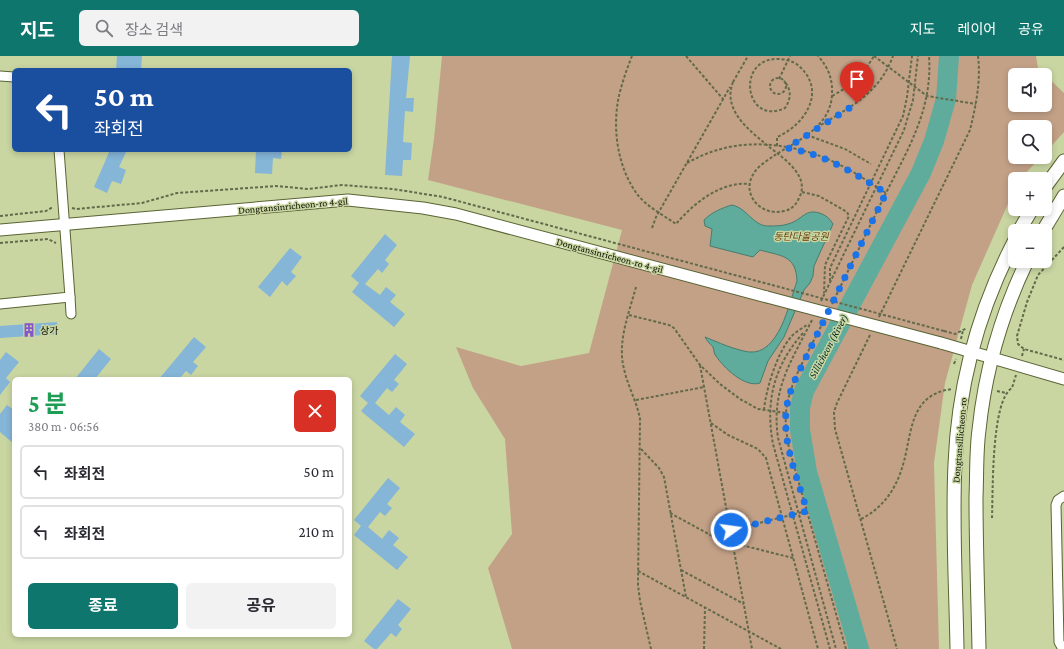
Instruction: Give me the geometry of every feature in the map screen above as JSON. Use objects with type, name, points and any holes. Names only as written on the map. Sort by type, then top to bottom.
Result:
[{"type":"main road","points":[[1052,177],[1064,161]]},
{"type":"main road","points":[[1047,224],[1064,196]]},
{"type":"main road","name":"Dongtansillicheon-ro","points":[[957,649],[955,464],[959,415],[972,353],[994,285],[1008,255]]},
{"type":"main road","name":"Dongtansillicheon-ro","points":[[979,649],[976,509],[978,431],[992,359],[1007,308],[1024,268]]},
{"type":"street","points":[[0,76],[12,77]]},
{"type":"street","points":[[59,152],[71,314]]},
{"type":"street","name":"Dongtansinricheon-ro 4-gil","points":[[0,230],[348,200],[390,203],[456,214],[766,298],[941,343],[992,359],[1064,378]]},
{"type":"street","points":[[0,304],[70,297]]},
{"type":"street","points":[[1064,496],[1058,500],[1056,504],[1060,642],[1064,649]]},
{"type":"path","points":[[632,56],[620,89],[616,130],[618,149],[622,165],[637,194],[676,224],[686,212],[705,197],[734,186],[750,184]]},
{"type":"path","points":[[686,56],[723,99]]},
{"type":"path","points":[[652,228],[659,212],[748,56]]},
{"type":"path","points":[[779,79],[790,56]]},
{"type":"path","points":[[817,128],[827,116],[832,96],[831,76],[818,56]]},
{"type":"path","points":[[832,96],[854,82],[866,69],[874,56],[927,96],[976,104]]},
{"type":"path","points":[[733,82],[730,88],[730,100],[739,118],[748,129],[768,145],[778,154],[798,173],[802,192],[796,204],[791,208],[780,212],[769,212],[759,207],[755,203],[751,193],[750,184],[756,170],[778,154],[865,97],[879,83],[889,67],[893,56]]},
{"type":"path","points":[[912,56],[903,116],[830,268],[830,282],[904,130],[909,116],[918,56]]},
{"type":"path","points":[[831,305],[913,137],[929,86],[929,56]]},
{"type":"path","points":[[879,318],[970,130],[978,88],[978,56]]},
{"type":"path","points":[[777,146],[777,137],[795,127],[805,116],[809,108],[812,91],[807,74],[797,64],[791,61],[782,59],[768,60],[756,68],[752,73],[749,88],[755,102],[766,111],[773,112],[785,108],[790,97],[787,85],[784,81],[774,79],[770,83],[770,90],[774,94],[779,94],[784,91],[786,86],[784,81]]},
{"type":"path","points":[[807,135],[845,149],[871,164]]},
{"type":"path","points":[[687,163],[700,156],[722,148],[746,145],[777,146],[807,152],[832,161],[870,182],[886,193]]},
{"type":"path","points":[[802,192],[826,200],[847,212],[849,216],[825,265],[824,295]]},
{"type":"path","points":[[0,216],[46,211],[50,210],[54,205]]},
{"type":"path","points":[[0,243],[48,239],[55,242],[57,246]]},
{"type":"path","points":[[1064,247],[1038,275],[1017,336],[1018,344],[1024,350],[1064,360]]},
{"type":"path","points":[[772,285],[955,334],[968,327]]},
{"type":"path","points":[[636,288],[622,341],[621,354],[625,375],[636,400],[640,419],[641,449],[638,572],[640,601],[651,649]]},
{"type":"path","points":[[629,315],[669,325],[674,328],[700,365],[714,379],[732,393],[752,405],[764,410],[786,413]]},
{"type":"path","points":[[824,319],[794,382],[788,397],[786,413],[789,448],[846,649]]},
{"type":"path","points":[[764,410],[771,376],[781,354],[791,337],[810,322]]},
{"type":"path","points":[[830,649],[773,444],[770,411],[774,384],[780,369],[790,349],[806,330],[782,379],[778,394],[778,438],[836,649]]},
{"type":"path","points":[[872,332],[837,403],[834,416],[835,429],[897,649]]},
{"type":"path","points":[[700,365],[752,649]]},
{"type":"path","points":[[636,400],[704,387]]},
{"type":"path","points":[[992,518],[996,435],[1003,398],[1008,390],[1012,388]]},
{"type":"path","points":[[860,520],[880,506],[896,484],[902,469],[911,426],[916,413],[922,404],[938,391],[953,389]]},
{"type":"path","points":[[711,423],[762,453],[766,458],[818,649]]},
{"type":"path","points":[[641,449],[662,474],[686,597]]},
{"type":"path","points":[[731,530],[807,511]]},
{"type":"path","points":[[670,513],[728,544],[733,543],[793,558]]},
{"type":"path","points":[[681,570],[744,604]]},
{"type":"path","points":[[638,572],[781,649]]},
{"type":"path","points":[[704,649],[705,607]]},
{"type":"green space","name":"동탄다올공원","points":[[442,56],[1036,56],[1038,68],[1008,68],[1008,112],[1052,112],[1052,81],[1064,93],[1064,132],[1052,145],[1052,120],[1008,120],[1008,164],[1034,164],[1027,172],[1008,172],[1008,204],[972,285],[945,383],[934,463],[939,649],[512,649],[488,568],[512,534],[505,439],[473,388],[456,347],[521,366],[589,353],[622,230],[428,180],[434,139]]},
{"type":"water","points":[[732,205],[742,210],[759,224],[764,226],[786,225],[812,212],[822,214],[830,219],[833,224],[814,266],[813,276],[810,283],[804,290],[784,337],[768,361],[760,383],[754,384],[742,380],[729,371],[715,355],[713,347],[705,337],[732,348],[749,352],[759,351],[768,345],[775,337],[786,314],[797,281],[796,272],[790,261],[781,256],[760,250],[753,257],[710,246],[712,229],[705,226],[704,220],[717,211]]},
{"type":"building","points":[[117,56],[142,56],[141,68],[116,68]]},
{"type":"building","points":[[392,56],[410,56],[406,98],[414,98],[413,112],[405,111],[403,142],[412,143],[411,160],[403,160],[402,176],[385,175]]},
{"type":"building","points":[[109,152],[126,152],[119,167],[126,170],[121,184],[112,181],[107,193],[94,187]]},
{"type":"building","points":[[256,152],[282,152],[281,159],[273,158],[272,174],[255,173]]},
{"type":"building","points":[[385,234],[397,245],[385,260],[389,264],[382,273],[378,269],[365,284],[380,295],[386,287],[396,295],[390,302],[405,314],[394,327],[352,292],[359,283],[351,276]]},
{"type":"building","points":[[290,248],[302,257],[291,272],[296,276],[287,286],[282,281],[270,297],[258,287]]},
{"type":"building","name":"상가","points":[[57,322],[58,334],[0,338],[0,326]]},
{"type":"building","points":[[194,337],[206,347],[193,362],[198,366],[191,375],[186,371],[181,377],[161,377]]},
{"type":"building","points":[[99,349],[111,359],[97,377],[77,377]]},
{"type":"building","points":[[6,352],[19,362],[6,378],[10,382],[0,395],[0,360]]},
{"type":"building","points":[[395,354],[407,364],[394,380],[399,384],[392,392],[387,388],[375,403],[389,415],[396,407],[405,415],[400,422],[415,434],[404,447],[361,411],[368,403],[360,396]]},
{"type":"building","points":[[7,405],[12,409],[12,442],[0,432],[0,414]]},
{"type":"building","points":[[388,478],[400,488],[387,504],[392,508],[385,516],[380,512],[368,527],[382,539],[389,530],[399,538],[393,545],[408,557],[397,570],[354,535],[361,526],[354,520]]},
{"type":"building","points":[[398,599],[411,609],[398,625],[402,629],[396,637],[391,633],[377,649],[374,649],[364,641]]},
{"type":"waterway","name":"Sillicheon (River)","points":[[859,649],[807,472],[800,430],[800,408],[804,391],[921,173],[934,141],[946,99],[949,56]]},
{"type":"place","name":"상가","points":[[29,330]]},
{"type":"route","points":[[731,530],[807,511],[789,448],[786,428],[788,397],[886,193],[855,172],[832,161],[807,152],[787,148],[857,103]]}]
